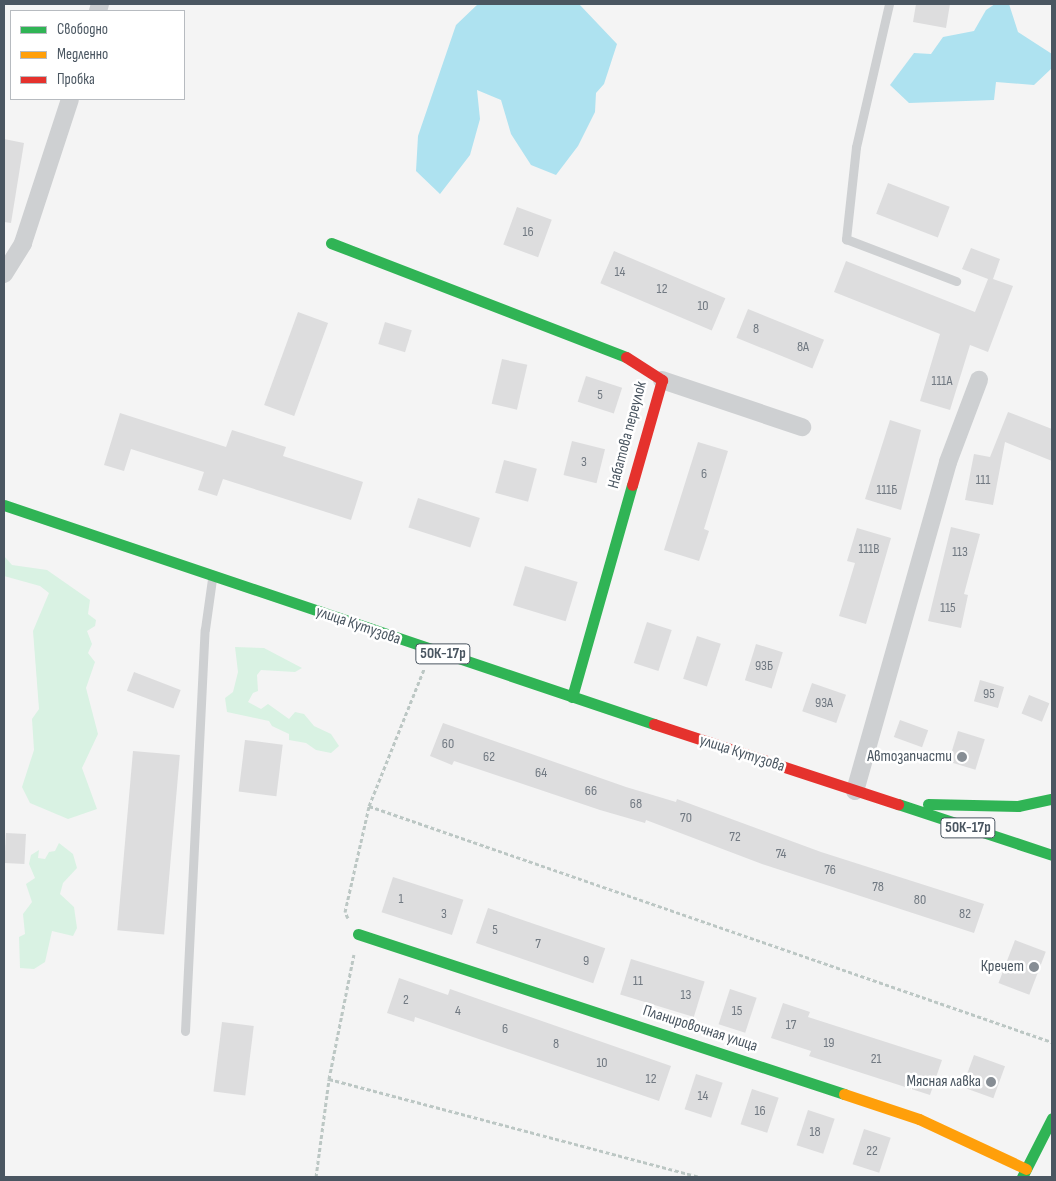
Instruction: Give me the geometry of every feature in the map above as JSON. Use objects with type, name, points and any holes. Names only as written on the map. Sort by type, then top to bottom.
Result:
[{"type":"street","points":[[4,274],[23,243],[70,100]]},
{"type":"street","name":"Набатова переулок","points":[[331,243],[617,352],[662,380],[572,697]]},
{"type":"street","points":[[662,380],[802,427]]},
{"type":"street","points":[[855,791],[948,462],[979,380]]},
{"type":"street","name":"улица Кутузова","points":[[4,505],[572,697],[1052,856]]},
{"type":"street","name":"улица Кутузова","points":[[884,800],[948,806],[1018,806],[1052,799]]},
{"type":"street","name":"Планировочная улица","points":[[358,934],[919,1119],[1024,1173]]},
{"type":"street","points":[[1024,1173],[1052,1118]]},
{"type":"lane","points":[[890,4],[856,147],[846,239],[956,280]]},
{"type":"lane","points":[[185,1031],[205,629],[212,576]]},
{"type":"path","points":[[316,1177],[329,1079],[358,934],[345,912],[369,806],[432,650]]},
{"type":"path","points":[[369,806],[1052,1042]]},
{"type":"path","points":[[329,1079],[700,1177]]},
{"type":"green space","points":[[4,556],[12,565],[47,570],[90,600],[88,614],[96,620],[95,626],[87,631],[92,644],[88,653],[95,662],[86,688],[98,734],[82,768],[97,809],[68,819],[30,803],[22,787],[34,750],[32,719],[39,709],[33,631],[49,593],[40,586],[4,576]]},
{"type":"green space","points":[[235,647],[264,648],[302,668],[295,672],[261,670],[257,675],[258,691],[253,693],[248,702],[261,709],[268,704],[289,719],[295,712],[304,714],[314,726],[331,734],[339,746],[331,753],[316,750],[306,743],[289,740],[289,734],[272,726],[269,721],[227,712],[225,698],[233,692],[238,672]]},
{"type":"green space","points":[[59,843],[73,854],[77,868],[63,883],[60,894],[74,907],[77,928],[73,936],[52,931],[45,962],[34,969],[20,968],[19,937],[25,934],[23,914],[32,902],[26,884],[35,878],[29,864],[31,855],[39,850],[38,858],[45,859],[49,852],[55,851]]},
{"type":"water","points":[[478,4],[579,4],[617,44],[604,84],[596,93],[595,112],[578,146],[556,175],[531,165],[511,134],[501,100],[477,90],[480,119],[470,155],[440,194],[416,171],[418,136],[456,25]]},
{"type":"water","points":[[995,4],[1009,4],[1018,32],[1052,54],[1052,68],[1034,85],[996,82],[994,100],[909,103],[890,85],[914,53],[931,54],[943,37],[974,31],[986,10]]},
{"type":"building","points":[[916,4],[950,4],[946,28],[913,22]]},
{"type":"building","points":[[4,139],[24,143],[11,223],[4,222]]},
{"type":"building","points":[[888,183],[950,207],[938,237],[876,214]]},
{"type":"building","points":[[517,207],[552,220],[538,257],[503,245]]},
{"type":"building","points":[[971,248],[1000,259],[993,279],[1013,286],[988,352],[970,345],[950,410],[920,401],[940,334],[834,292],[846,261],[975,312],[988,279],[962,269]]},
{"type":"building","points":[[614,251],[725,298],[712,330],[600,283]]},
{"type":"building","points":[[748,309],[824,340],[812,368],[736,338]]},
{"type":"building","points":[[298,312],[328,323],[294,416],[264,405]]},
{"type":"building","points":[[385,322],[412,330],[405,352],[378,344]]},
{"type":"building","points":[[502,359],[527,365],[517,410],[492,404]]},
{"type":"building","points":[[586,376],[622,388],[614,413],[578,402]]},
{"type":"building","points":[[1008,412],[1052,429],[1052,461],[1005,442],[993,505],[965,500],[974,454],[990,457]]},
{"type":"building","points":[[120,413],[226,447],[232,430],[286,447],[283,456],[363,482],[351,520],[223,479],[217,496],[198,490],[204,472],[131,449],[124,471],[104,465]]},
{"type":"building","points":[[890,420],[921,430],[901,510],[865,499]]},
{"type":"building","points":[[572,441],[605,449],[597,483],[564,475]]},
{"type":"building","points":[[698,442],[728,451],[704,529],[709,531],[699,561],[664,550]]},
{"type":"building","points":[[504,460],[537,469],[528,502],[495,493]]},
{"type":"building","points":[[418,498],[480,518],[470,548],[408,527]]},
{"type":"building","points":[[951,527],[980,534],[964,594],[968,595],[961,628],[928,621]]},
{"type":"building","points":[[857,528],[891,538],[866,624],[839,616],[855,563],[847,561]]},
{"type":"building","points":[[525,566],[578,582],[566,621],[513,605]]},
{"type":"building","points":[[647,622],[672,630],[658,671],[634,663]]},
{"type":"building","points":[[697,636],[721,644],[707,687],[683,679]]},
{"type":"building","points":[[756,644],[783,652],[772,689],[745,680]]},
{"type":"building","points":[[134,672],[181,690],[174,709],[127,691]]},
{"type":"building","points":[[980,680],[1004,687],[998,708],[974,701]]},
{"type":"building","points":[[812,683],[846,695],[836,723],[802,711]]},
{"type":"building","points":[[1029,695],[1049,703],[1042,722],[1022,714]]},
{"type":"building","points":[[900,720],[928,730],[922,747],[894,737]]},
{"type":"building","points":[[443,723],[626,787],[676,802],[677,799],[821,852],[984,904],[974,933],[762,864],[646,820],[645,823],[600,810],[454,761],[452,765],[430,756]]},
{"type":"building","points":[[958,731],[985,739],[975,770],[949,762]]},
{"type":"building","points":[[245,740],[283,745],[276,796],[239,792]]},
{"type":"building","points":[[133,751],[180,755],[164,934],[117,930]]},
{"type":"building","points":[[6,833],[26,834],[24,864],[4,863]]},
{"type":"building","points":[[393,877],[463,900],[452,935],[382,912]]},
{"type":"building","points":[[488,908],[605,948],[593,983],[476,943]]},
{"type":"building","points":[[1015,940],[1046,952],[1029,995],[999,983]]},
{"type":"building","points":[[631,959],[705,982],[694,1017],[620,994]]},
{"type":"building","points":[[399,978],[448,995],[450,989],[671,1066],[659,1101],[415,1017],[414,1022],[387,1013]]},
{"type":"building","points":[[730,989],[757,998],[745,1033],[719,1024]]},
{"type":"building","points":[[783,1003],[810,1012],[808,1017],[942,1060],[930,1095],[809,1056],[811,1051],[771,1038]]},
{"type":"building","points":[[222,1022],[254,1026],[245,1095],[213,1091]]},
{"type":"building","points":[[974,1055],[1005,1066],[993,1098],[962,1087]]},
{"type":"building","points":[[696,1074],[723,1083],[711,1118],[685,1109]]},
{"type":"building","points":[[752,1089],[779,1098],[767,1133],[741,1124]]},
{"type":"building","points":[[808,1110],[835,1119],[823,1154],[797,1145]]},
{"type":"building","points":[[864,1129],[891,1138],[879,1173],[853,1164]]},
{"type":"traffic: fast","points":[[331,243],[626,357]]},
{"type":"traffic: fast","points":[[572,697],[632,485]]},
{"type":"traffic: fast","points":[[4,505],[654,724]]},
{"type":"traffic: fast","points":[[928,804],[1018,806],[1052,799]]},
{"type":"traffic: fast","points":[[898,804],[1052,855]]},
{"type":"traffic: fast","points":[[358,934],[844,1094]]},
{"type":"traffic: fast","points":[[1022,1177],[1052,1118]]},
{"type":"traffic: slow","points":[[844,1094],[919,1119],[1026,1169]]},
{"type":"traffic: jam","points":[[626,357],[662,380],[632,485]]},
{"type":"traffic: jam","points":[[654,724],[898,804]]},
{"type":"place","name":"Автозапчасти","points":[[962,757]]},
{"type":"place","name":"Кречет","points":[[1034,967]]},
{"type":"place","name":"Мясная лавка","points":[[991,1082]]}]
